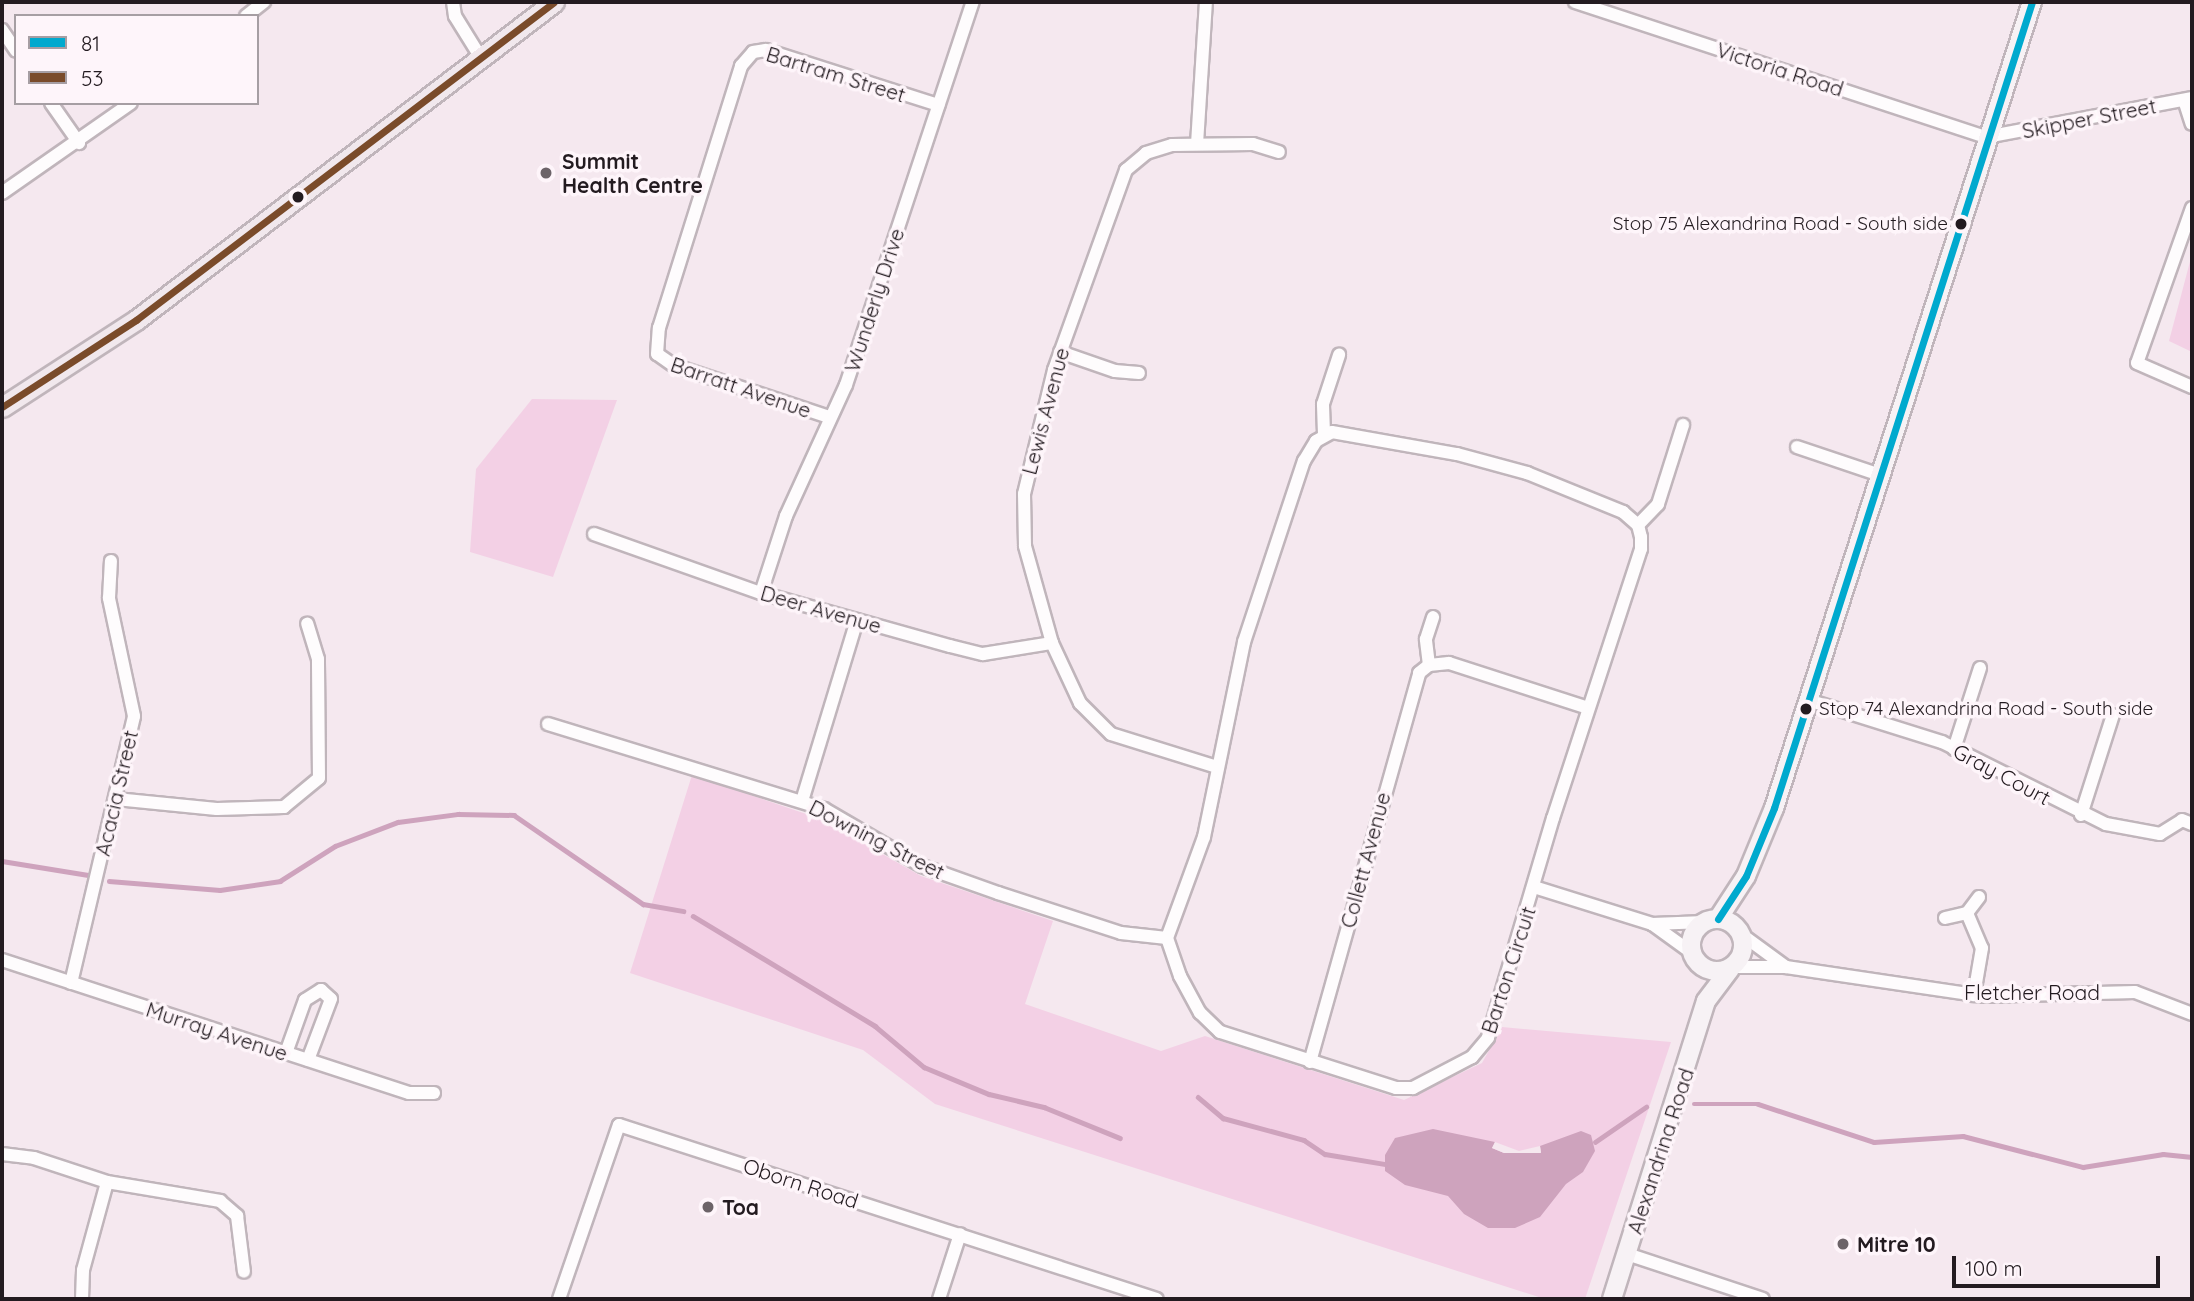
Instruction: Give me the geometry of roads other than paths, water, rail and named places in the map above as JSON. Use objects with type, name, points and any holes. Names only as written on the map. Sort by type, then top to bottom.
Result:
[{"type":"main road","points":[[2,407],[136,320],[554,2]]},
{"type":"main road","points":[[1694,957],[1707,970],[1731,968],[1744,948],[1740,931],[1746,876],[1808,700],[1986,137],[2032,2]]},
{"type":"main road","points":[[1706,1002],[1694,957],[1693,935],[1711,920],[1746,876]]},
{"type":"main road","points":[[1711,920],[1740,931]]},
{"type":"main road","name":"Alexandrina Road","points":[[1612,1299],[1706,1002],[1731,968]]},
{"type":"street","points":[[249,14],[264,2]]},
{"type":"street","points":[[453,2],[455,16],[481,58]]},
{"type":"street","name":"Wunderly Drive","points":[[761,593],[786,516],[829,417],[846,385],[973,2]]},
{"type":"street","points":[[1197,144],[1206,2]]},
{"type":"street","name":"Victoria Road","points":[[1575,2],[1986,137]]},
{"type":"street","points":[[2,30],[14,48]]},
{"type":"street","name":"Bartram Street","points":[[657,354],[659,328],[741,66],[752,52],[766,50],[938,105]]},
{"type":"street","points":[[2188,99],[2192,124]]},
{"type":"street","name":"Skipper Street","points":[[1986,137],[2188,99]]},
{"type":"street","points":[[52,105],[79,143]]},
{"type":"street","points":[[2,193],[79,143],[128,105]]},
{"type":"street","name":"Lewis Avenue","points":[[1217,767],[1111,734],[1080,703],[1052,643],[1026,546],[1024,494],[1027,469],[1060,352],[1126,170],[1155,149],[1197,144],[1254,144],[1279,152]]},
{"type":"street","points":[[2192,208],[2137,363],[2192,387]]},
{"type":"street","points":[[1060,352],[1115,371],[1139,373]]},
{"type":"street","name":"Barratt Avenue","points":[[657,354],[673,365],[829,417]]},
{"type":"street","points":[[1167,938],[1201,849],[1244,642],[1304,461],[1324,434],[1323,404],[1339,355]]},
{"type":"street","points":[[1324,434],[1457,454],[1527,473],[1623,512],[1638,525],[1658,504],[1683,425]]},
{"type":"street","points":[[1797,447],[1880,475]]},
{"type":"street","name":"Barton Circuit","points":[[1167,938],[1180,976],[1210,1026],[1230,1038],[1406,1089],[1472,1058],[1488,1038],[1588,708],[1641,549],[1638,525]]},
{"type":"street","name":"Deer Avenue","points":[[594,534],[761,593],[984,654],[1052,643]]},
{"type":"street","name":"Acacia Street","points":[[71,983],[134,716],[109,598],[111,561]]},
{"type":"street","points":[[1433,617],[1426,639],[1429,665],[1449,663],[1588,708]]},
{"type":"street","points":[[802,801],[857,620]]},
{"type":"street","points":[[116,799],[217,809],[284,807],[318,778],[318,659],[307,624]]},
{"type":"street","name":"Collett Avenue","points":[[1310,1062],[1412,690],[1419,673],[1429,665]]},
{"type":"street","points":[[1954,748],[1980,668]]},
{"type":"street","name":"Gray Court","points":[[1808,700],[1954,748],[2081,815],[2160,834],[2182,820],[2192,824]]},
{"type":"street","points":[[2081,815],[2113,715]]},
{"type":"street","name":"Downing Street","points":[[548,724],[802,801],[851,823],[922,866],[1121,933],[1167,938]]},
{"type":"street","points":[[1534,887],[1652,924],[1694,957]]},
{"type":"street","points":[[1945,918],[1967,913],[1979,897]]},
{"type":"street","points":[[1967,913],[1982,948],[1974,995]]},
{"type":"street","points":[[1652,924],[1711,920]]},
{"type":"street","name":"Fletcher Road","points":[[1740,931],[1786,967]]},
{"type":"street","name":"Murray Avenue","points":[[2,960],[409,1093],[434,1093]]},
{"type":"street","name":"Fletcher Road","points":[[1731,968],[1786,967],[1974,995],[2135,992],[2192,1014]]},
{"type":"street","points":[[286,1053],[305,1000],[321,990],[331,999],[308,1060]]},
{"type":"street","name":"Oborn Road","points":[[559,1299],[619,1125],[1157,1299]]},
{"type":"street","points":[[2,1154],[34,1158],[107,1182],[231,1207],[243,1238],[244,1272]]},
{"type":"street","points":[[82,1299],[83,1270],[107,1182]]},
{"type":"street","points":[[939,1299],[960,1234]]},
{"type":"street","points":[[1627,1254],[1763,1299]]},
{"type":"waterway","points":[[109,881],[220,890],[280,881],[335,846],[398,822],[458,814],[514,815],[643,904],[683,911]]},
{"type":"waterway","points":[[2,861],[88,875]]},
{"type":"waterway","points":[[693,916],[875,1026],[924,1067],[989,1094],[1044,1107],[1120,1138]]},
{"type":"waterway","points":[[1198,1097],[1223,1118],[1304,1140],[1325,1154],[1385,1164]]},
{"type":"waterway","points":[[1694,1104],[1758,1104],[1874,1142],[1963,1136],[2083,1167],[2163,1154],[2192,1157]]},
{"type":"waterway","points":[[1595,1142],[1646,1107]]},
{"type":"place","name":"Summit Health Centre","points":[[546,173]]},
{"type":"place","name":"Stop 75 Alexandrina Road - South side","points":[[1961,224]]},
{"type":"place","name":"Stop 74 Alexandrina Road - South side","points":[[1806,709]]},
{"type":"place","name":"Toa","points":[[708,1207]]},
{"type":"place","name":"Mitre 10","points":[[1843,1244]]}]
